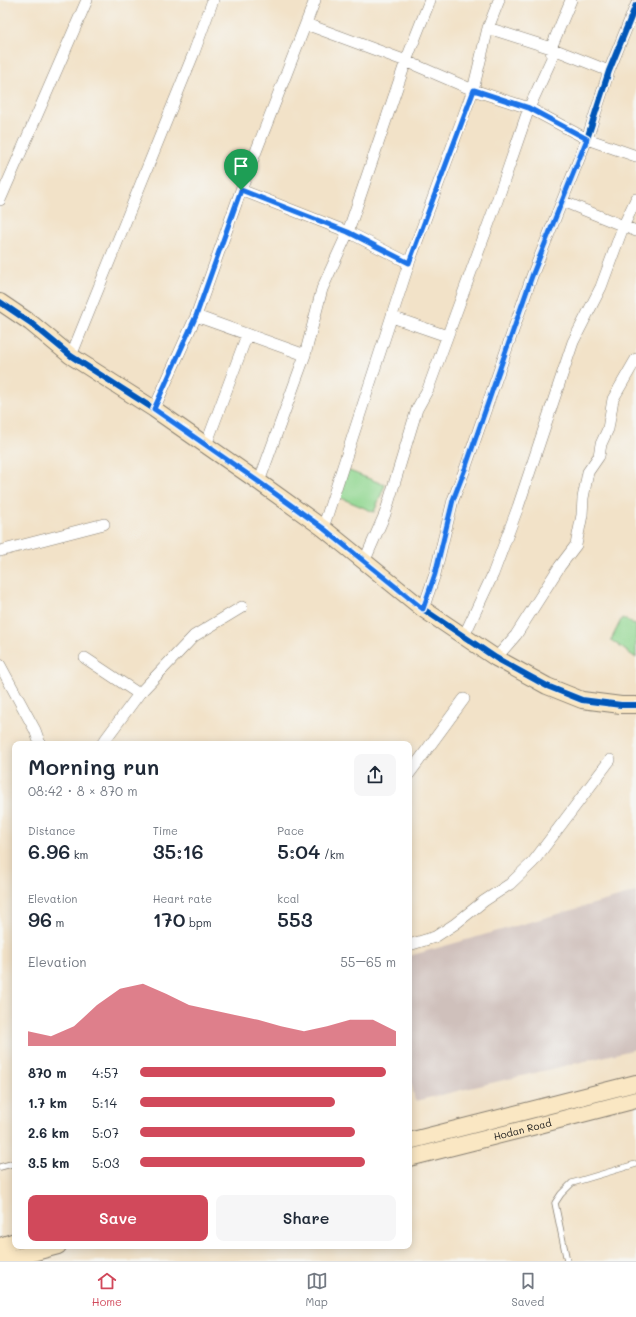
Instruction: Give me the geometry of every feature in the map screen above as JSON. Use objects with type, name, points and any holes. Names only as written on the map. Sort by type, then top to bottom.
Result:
[{"type":"street","points":[[0,200],[87,0]]},
{"type":"street","points":[[71,356],[193,54],[213,0]]},
{"type":"street","points":[[154,409],[196,316],[241,190],[315,0]]},
{"type":"street","points":[[259,482],[305,355],[322,289],[348,232],[406,61],[430,0]]},
{"type":"street","points":[[323,528],[409,263],[474,90],[488,28],[499,0]]},
{"type":"street","points":[[364,562],[385,514],[417,409],[428,388],[529,108],[552,58],[551,48],[571,0]]},
{"type":"street","points":[[423,609],[435,574],[453,500],[532,276],[587,139],[609,71],[636,5]]},
{"type":"street","points":[[306,24],[406,61],[474,90],[529,108],[587,139],[636,156]]},
{"type":"street","points":[[488,28],[551,48],[609,71]]},
{"type":"street","points":[[241,190],[348,232],[409,263]]},
{"type":"street","points":[[464,636],[496,566],[518,507],[573,342],[601,286],[636,199]]},
{"type":"street","points":[[562,201],[636,232]]},
{"type":"street","points":[[0,302],[31,323],[71,356],[154,409],[259,482],[323,528],[423,609],[496,658],[548,686],[582,700],[620,705],[636,705]]},
{"type":"street","points":[[196,316],[305,355]]},
{"type":"street","points":[[392,317],[447,336]]},
{"type":"street","points":[[206,445],[248,335]]},
{"type":"street","points":[[496,658],[516,635],[560,566],[576,545],[588,472],[599,456],[601,444],[608,429],[613,399],[636,359]]},
{"type":"street","points":[[0,551],[104,524]]},
{"type":"street","points":[[104,741],[139,694],[194,636],[242,607]]},
{"type":"street","points":[[85,658],[139,694]]},
{"type":"street","points":[[0,665],[35,730],[39,741]]},
{"type":"street","points":[[412,770],[464,699]]},
{"type":"street","points":[[412,944],[435,937],[510,884],[533,862],[610,760]]},
{"type":"street","name":"Hodan Road","points":[[412,1140],[636,1083]]},
{"type":"street","name":"Hodan Road","points":[[412,1157],[636,1100]]},
{"type":"street","points":[[0,1246],[12,1243]]},
{"type":"street","points":[[2,1261],[47,1249]]},
{"type":"lane","points":[[0,1167],[12,1164]]},
{"type":"lane","points":[[567,1261],[555,1203],[561,1194],[572,1183],[636,1164]]},
{"type":"shaded area","points":[[636,892],[636,1049],[415,1101],[412,1086],[412,955]]},
{"type":"green space","points":[[347,470],[385,485],[374,512],[336,496]]},
{"type":"green space","points":[[622,618],[636,625],[636,658],[611,640]]},
{"type":"cycle path","points":[[423,609],[435,574],[453,500],[532,276],[587,139],[609,71],[636,5]]},
{"type":"cycle path","points":[[0,302],[31,323],[71,356],[154,409],[259,482],[323,528],[423,609],[496,658],[547,686],[582,700],[621,705],[636,705]]},
{"type":"route","points":[[474,90],[529,108],[587,139],[532,276],[483,413],[465,469],[453,500],[435,574],[423,609],[323,528],[154,409],[196,316],[241,190],[348,232],[409,263],[474,90]]}]
